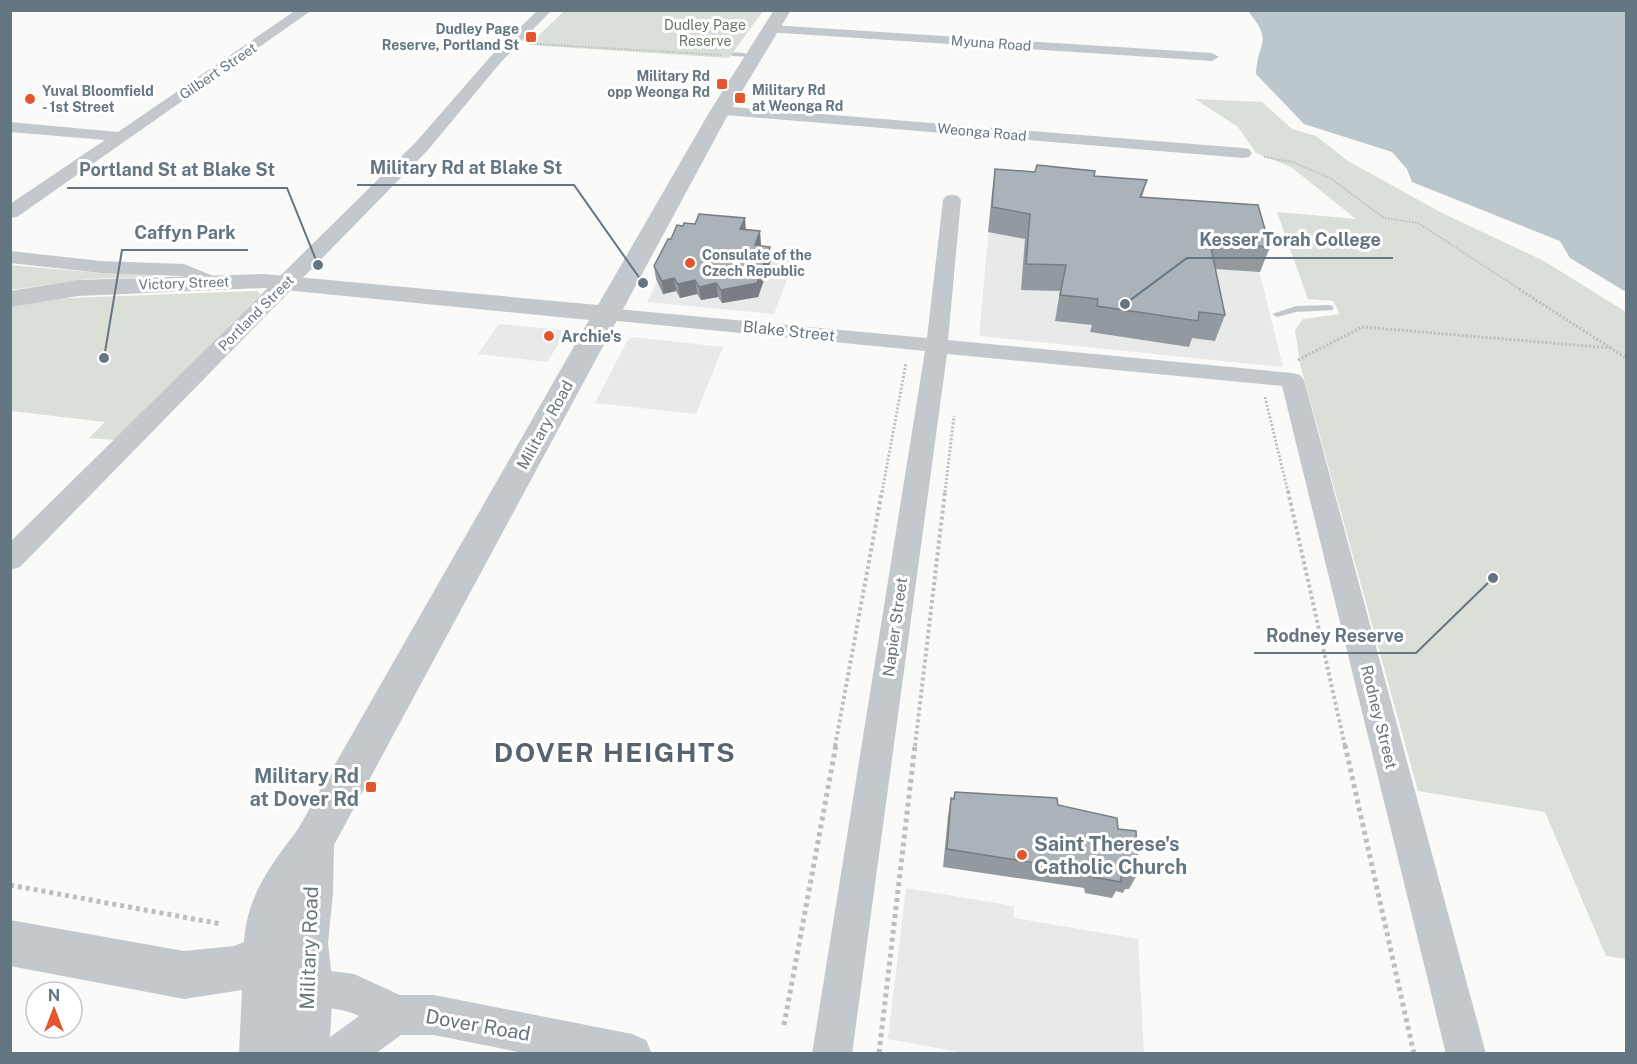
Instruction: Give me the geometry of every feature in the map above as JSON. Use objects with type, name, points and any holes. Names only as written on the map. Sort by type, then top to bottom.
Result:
[{"type":"street","name":"Gilbert Street","points":[[10,213],[306,10]]},
{"type":"street","name":"Portland Street","points":[[10,560],[422,146],[496,59],[546,10]]},
{"type":"street","name":"Military Road","points":[[264,1053],[267,941],[278,893],[313,843],[338,794],[608,314],[720,111],[744,55],[777,20]]},
{"type":"street","name":"Myuna Road","points":[[777,20],[1212,57]]},
{"type":"street","name":"Weonga Road","points":[[720,111],[1244,153]]},
{"type":"street","points":[[10,128],[122,137]]},
{"type":"street","name":"Napier Street","points":[[832,1053],[925,357],[952,200]]},
{"type":"street","points":[[10,257],[101,267],[184,270],[214,283]]},
{"type":"street","name":"Victory Street","points":[[10,299],[78,288],[286,282]]},
{"type":"street","name":"Blake Street","points":[[286,282],[608,314],[925,357],[1290,373]]},
{"type":"street","name":"Rodney Street","points":[[1290,373],[1466,1053]]},
{"type":"street","name":"Military Road","points":[[304,1053],[309,987],[305,943],[311,894],[313,843]]},
{"type":"street","points":[[10,943],[184,975],[234,969],[267,941]]},
{"type":"street","points":[[309,987],[343,989],[367,997],[394,1014],[340,1053]]},
{"type":"street","name":"Dover Road","points":[[394,1014],[434,1014],[632,1053]]},
{"type":"lane","points":[[1276,314],[1296,309],[1329,308]]},
{"type":"path","points":[[699,10],[706,10]]},
{"type":"path","points":[[531,45],[723,55]]},
{"type":"path","points":[[1244,153],[1292,162],[1330,178],[1384,218],[1418,224],[1626,358]]},
{"type":"path","points":[[1290,373],[1362,327],[1611,348]]},
{"type":"path","points":[[784,1025],[925,357],[896,361]]},
{"type":"path","points":[[1256,396],[1267,398],[1414,1053]]},
{"type":"path","points":[[879,1053],[955,410]]},
{"type":"path","points":[[10,885],[221,924]]},
{"type":"shaded area","points":[[1248,11],[1626,11],[1626,292],[1570,258],[1560,241],[1412,182],[1407,169],[1392,152],[1304,124],[1256,74],[1262,36],[1256,21]]},
{"type":"shaded area","points":[[992,193],[1245,213],[1283,367],[979,336]]},
{"type":"shaded area","points":[[675,247],[795,258],[774,314],[647,302]]},
{"type":"shaded area","points":[[499,324],[561,330],[565,334],[547,362],[478,354]]},
{"type":"shaded area","points":[[633,337],[723,347],[696,414],[595,403],[627,341]]},
{"type":"shaded area","points":[[906,888],[1014,906],[1014,918],[1138,939],[1144,1053],[964,1053],[888,1039]]},
{"type":"green space","name":"Dudley Page Reserve","points":[[564,11],[763,11],[729,58],[529,45]]},
{"type":"green space","points":[[1195,99],[1262,102],[1292,129],[1316,136],[1348,161],[1442,213],[1544,261],[1626,312],[1626,959],[1606,956],[1545,812],[1418,791],[1300,364],[1295,330],[1303,319],[1340,314],[1333,301],[1308,299],[1277,212],[1356,219],[1291,167],[1256,153],[1238,127]]},
{"type":"green space","points":[[10,265],[100,273],[157,271],[152,277],[87,279],[11,290]]},
{"type":"green space","points":[[258,291],[260,295],[115,440],[89,438],[105,422],[11,411],[11,306],[41,299]]},
{"type":"building","points":[[1037,165],[1095,171],[1094,176],[1147,180],[1140,197],[1258,205],[1270,247],[1210,243],[1225,315],[1199,312],[1198,321],[1097,306],[1098,299],[1060,295],[1066,265],[1026,264],[1030,214],[992,207],[995,169],[1035,172]]},
{"type":"building","points":[[699,214],[745,218],[740,229],[760,231],[755,245],[770,247],[757,283],[721,290],[716,283],[699,287],[695,280],[678,284],[674,278],[662,281],[654,266],[668,239],[671,239],[677,225],[695,224]]},
{"type":"building","points":[[955,792],[1057,798],[1058,805],[1117,818],[1118,829],[1136,831],[1138,873],[1132,872],[1133,876],[1121,874],[1121,882],[1093,877],[1092,872],[947,849],[951,798],[954,799]]},
{"type":"place","name":"Dudley Page Reserve, Portland St","points":[[531,37]]},
{"type":"place","name":"Military Rd opp Weonga Rd","points":[[722,84]]},
{"type":"place","name":"Military Rd at Weonga Rd","points":[[740,98]]},
{"type":"place","name":"Yuval Bloomfield - 1st Street","points":[[30,99]]},
{"type":"place","name":"Consulate of the Czech Republic","points":[[690,263]]},
{"type":"place","name":"Portland St at Blake St","points":[[318,265]]},
{"type":"place","name":"Military Rd at Blake St","points":[[643,283]]},
{"type":"place","name":"Kesser Torah College","points":[[1125,304]]},
{"type":"place","name":"Archie's","points":[[549,336]]},
{"type":"place","name":"Caffyn Park","points":[[104,358]]},
{"type":"place","name":"Rodney Reserve","points":[[1493,578]]},
{"type":"place","name":"Military Rd at Dover Rd","points":[[371,787]]},
{"type":"place","name":"Saint Therese's Catholic Church","points":[[1022,855]]},
{"type":"district","name":"DOVER HEIGHTS","points":[[615,752]]}]
